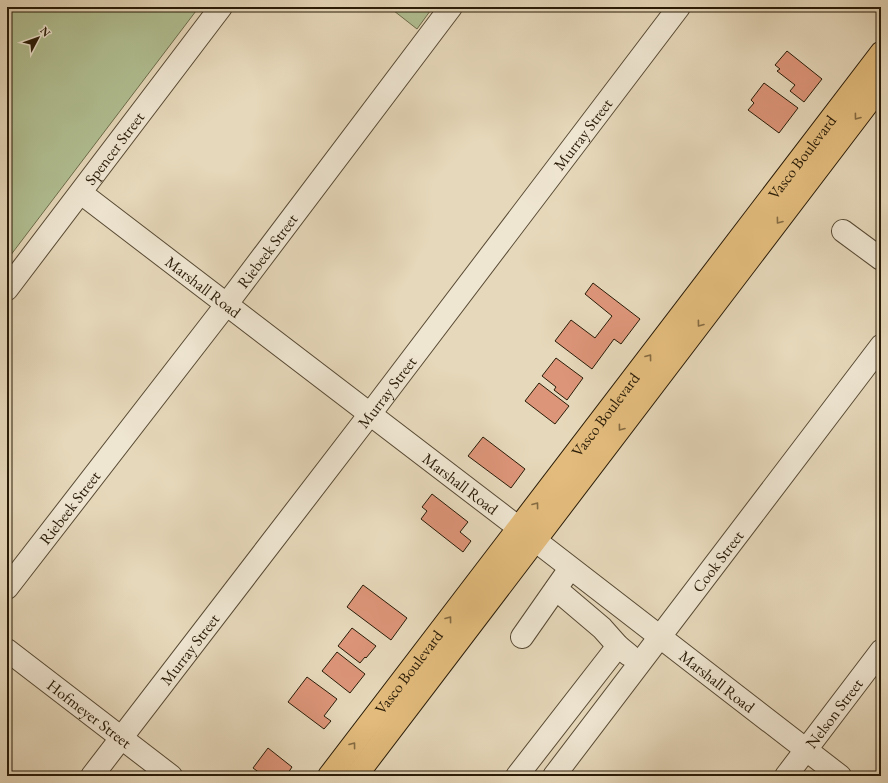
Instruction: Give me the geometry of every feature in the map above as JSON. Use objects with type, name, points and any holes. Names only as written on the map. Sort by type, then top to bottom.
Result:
[{"type":"main road","name":"Vasco Boulevard","points":[[356,776],[527,534],[881,53]]},
{"type":"main road","name":"Vasco Boulevard","points":[[329,776],[527,534],[881,86]]},
{"type":"street","name":"Spencer Street","points":[[7,288],[81,193],[221,7]]},
{"type":"street","name":"Riebeek Street","points":[[7,588],[226,305],[451,7]]},
{"type":"street","name":"Murray Street","points":[[92,776],[370,414],[679,7]]},
{"type":"street","name":"Marshall Road","points":[[81,193],[527,534],[840,776]]},
{"type":"street","points":[[843,231],[881,259]]},
{"type":"street","name":"Cook Street","points":[[554,776],[881,346]]},
{"type":"street","points":[[522,637],[571,568]]},
{"type":"street","points":[[556,589],[602,628],[618,646],[640,663]]},
{"type":"street","points":[[517,776],[618,646]]},
{"type":"street","name":"Hofmeyer Street","points":[[7,650],[172,776]]},
{"type":"street","name":"Nelson Street","points":[[786,776],[881,651]]},
{"type":"green space","points":[[7,7],[199,7],[7,260]]},
{"type":"green space","points":[[389,7],[433,7],[417,29]]},
{"type":"building","points":[[787,51],[822,79],[804,102],[790,91],[795,85],[777,71],[780,69],[775,65]]},
{"type":"building","points":[[764,83],[798,108],[779,133],[748,110],[754,103],[751,100]]},
{"type":"building","points":[[593,283],[640,319],[621,344],[614,339],[592,369],[555,341],[571,320],[595,338],[612,316],[585,294]]},
{"type":"building","points":[[556,358],[583,378],[567,400],[554,390],[556,387],[542,376]]},
{"type":"building","points":[[539,383],[569,406],[555,424],[525,401]]},
{"type":"building","points":[[483,437],[525,469],[511,488],[468,456]]},
{"type":"building","points":[[432,494],[468,522],[460,532],[471,541],[463,552],[421,519],[427,511],[422,507]]},
{"type":"building","points":[[363,585],[407,618],[391,640],[347,607]]},
{"type":"building","points":[[352,628],[376,646],[360,663],[338,646]]},
{"type":"building","points":[[337,652],[365,674],[350,693],[322,671]]},
{"type":"building","points":[[307,677],[337,699],[324,716],[331,721],[324,729],[288,702]]},
{"type":"building","points":[[268,748],[292,767],[286,776],[264,776],[253,768]]}]
